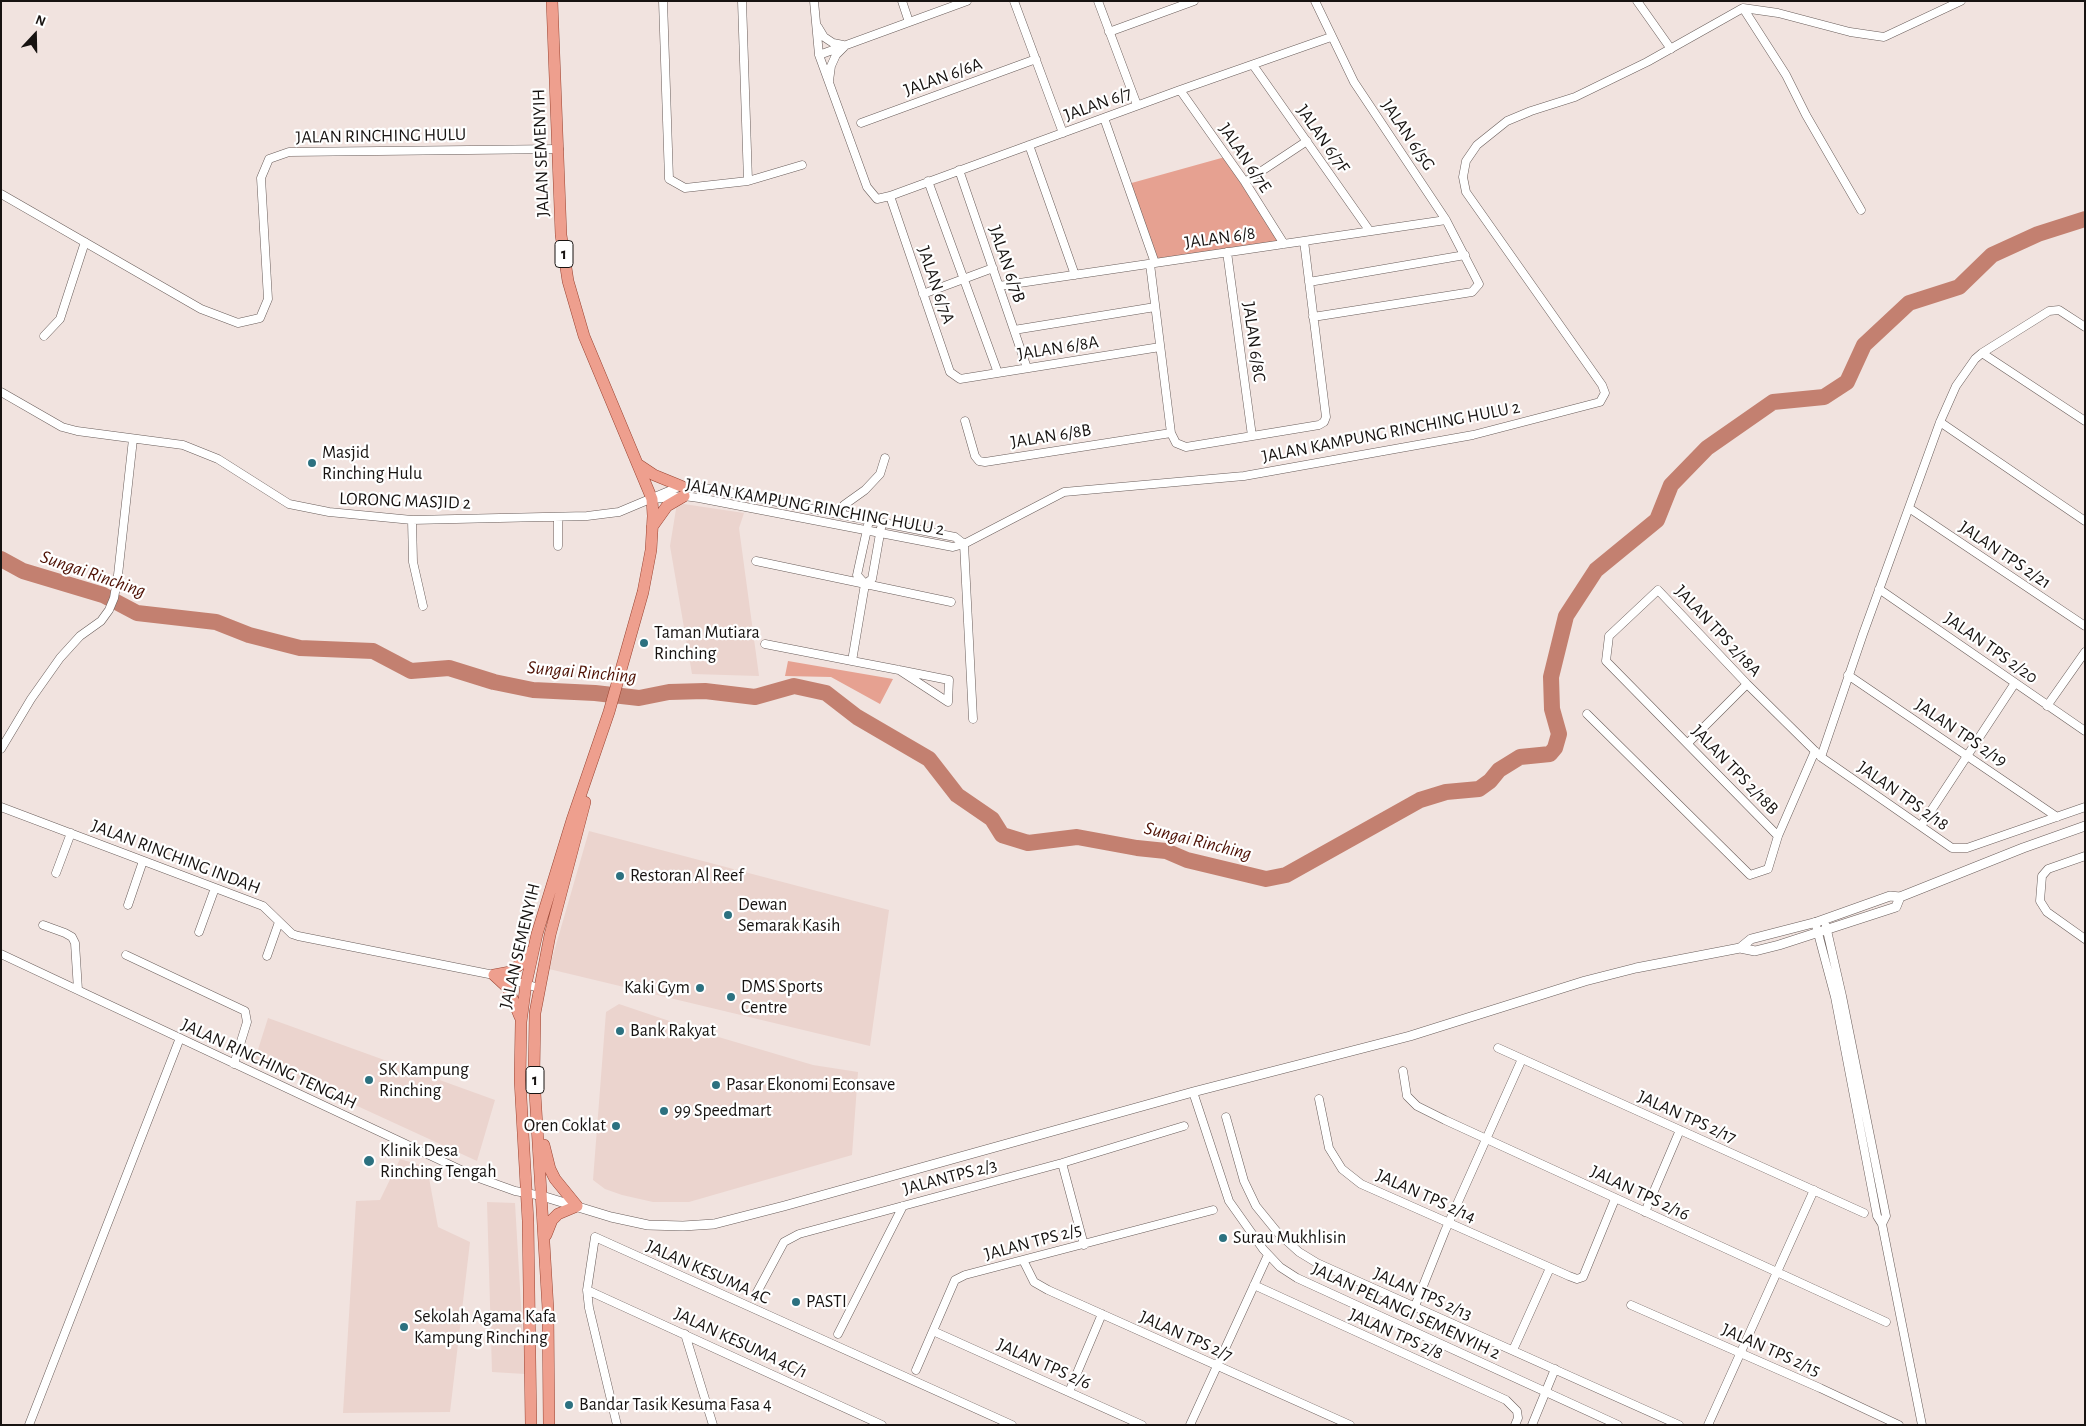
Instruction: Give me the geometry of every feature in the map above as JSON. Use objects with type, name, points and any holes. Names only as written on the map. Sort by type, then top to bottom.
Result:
[{"type":"main road","name":"JALAN SEMENYIH","points":[[531,1425],[529,1241],[520,1080],[521,1022],[526,984],[537,934],[572,820],[609,712],[643,592],[651,550],[652,527],[648,501],[638,465],[584,336],[568,280],[561,235],[552,1]]},
{"type":"main road","name":"JALAN SEMENYIH","points":[[628,442],[648,501],[651,550]]},
{"type":"main road","points":[[638,465],[682,491],[667,506],[652,527]]},
{"type":"main road","name":"JALAN SEMENYIH","points":[[549,1425],[548,1309],[534,1076],[535,1022],[543,964],[581,820],[594,757]]},
{"type":"main road","name":"1","points":[[494,975],[510,972],[527,960],[537,934]]},
{"type":"main road","points":[[494,975],[508,988],[521,1022]]},
{"type":"main road","points":[[536,1117],[554,1179],[577,1206],[558,1214],[552,1220],[545,1239]]},
{"type":"street","points":[[663,1],[669,178],[684,188],[748,181],[802,165]]},
{"type":"street","points":[[742,1],[748,181]]},
{"type":"street","points":[[814,1],[819,55],[829,83]]},
{"type":"street","points":[[902,1],[909,22]]},
{"type":"street","points":[[819,55],[967,1]]},
{"type":"street","points":[[1014,1],[1063,133]]},
{"type":"street","points":[[1098,1],[1137,105]]},
{"type":"street","points":[[1109,32],[1194,1]]},
{"type":"street","name":"JALAN 6/5G","points":[[1313,317],[1472,292],[1479,284],[1446,220],[1354,82],[1315,1]]},
{"type":"street","points":[[1637,1],[1671,49]]},
{"type":"street","points":[[1740,6],[1778,13],[1850,32],[1884,36],[1961,1]]},
{"type":"street","points":[[1740,6],[1786,75],[1806,115],[1861,210]]},
{"type":"street","name":"JALAN KAMPUNG RINCHING HULU 2","points":[[682,491],[953,547],[964,544],[1064,492],[1244,476],[1473,435],[1600,402],[1605,393],[1602,385],[1466,192],[1463,176],[1466,161],[1477,145],[1507,121],[1575,97],[1671,49],[1740,6]]},
{"type":"street","points":[[816,24],[824,37],[833,44],[845,46]]},
{"type":"street","name":"JALAN 6/7","points":[[829,83],[867,187],[876,199],[890,196],[1137,105],[1331,37]]},
{"type":"street","points":[[829,83],[831,66],[836,55],[845,46]]},
{"type":"street","name":"JALAN 6/6A","points":[[861,123],[1036,59]]},
{"type":"street","name":"JALAN 6/7F","points":[[1253,65],[1369,230]]},
{"type":"street","name":"JALAN 6/7E","points":[[1180,90],[1245,182],[1284,244]]},
{"type":"street","points":[[1104,118],[1153,263],[1155,307],[1160,347],[1171,433],[1176,443],[1186,447],[1319,425],[1324,422],[1326,417],[1304,241]]},
{"type":"street","points":[[1245,182],[1306,141]]},
{"type":"street","points":[[1029,145],[1075,275]]},
{"type":"street","name":"JALAN RINCHING HULU","points":[[1,194],[201,309],[238,324],[260,318],[268,299],[261,178],[269,159],[289,152],[559,149]]},
{"type":"street","name":"JALAN 6/7B","points":[[959,170],[1027,368]]},
{"type":"street","points":[[928,181],[998,373]]},
{"type":"street","name":"JALAN 6/7A","points":[[890,196],[950,372],[960,379]]},
{"type":"street","name":"JALAN 6/8","points":[[999,286],[1446,220]]},
{"type":"street","points":[[44,336],[60,319],[84,242]]},
{"type":"street","name":"JALAN 6/8C","points":[[1227,252],[1252,436]]},
{"type":"street","points":[[1309,282],[1465,255]]},
{"type":"street","points":[[924,294],[993,268]]},
{"type":"street","points":[[1014,330],[1155,307]]},
{"type":"street","name":"JALAN TPS 2/18B","points":[[1606,661],[1778,836],[1818,754],[1940,422],[1956,386],[1975,359],[1982,353],[2054,309],[2059,310],[2085,327]]},
{"type":"street","name":"JALAN 6/8A","points":[[960,379],[1160,347]]},
{"type":"street","points":[[1982,353],[2085,421]]},
{"type":"street","name":"LORONG MASJID 2","points":[[1,392],[62,427],[133,439],[183,444],[209,455],[289,504],[329,512],[412,520],[558,517],[619,512],[648,501]]},
{"type":"street","name":"JALAN 6/8B","points":[[965,421],[975,456],[979,461],[985,462],[1171,433]]},
{"type":"street","points":[[1940,422],[2085,521]]},
{"type":"street","points":[[1,749],[26,707],[60,658],[80,636],[101,621],[109,610],[114,598],[118,575],[133,439]]},
{"type":"street","points":[[841,514],[844,505],[865,490],[880,474],[885,458]]},
{"type":"street","name":"JALAN KAMPUNG RINCHING HULU 2","points":[[648,501],[682,491],[711,488],[882,524],[955,537],[964,544],[973,719]]},
{"type":"street","name":"JALAN TPS 2/21","points":[[1909,508],[2085,626]]},
{"type":"street","points":[[558,517],[558,546]]},
{"type":"street","points":[[412,520],[412,562],[423,606]]},
{"type":"street","points":[[865,584],[857,575],[869,520]]},
{"type":"street","points":[[852,661],[865,584],[872,579],[882,524]]},
{"type":"street","points":[[756,561],[951,602]]},
{"type":"street","name":"JALAN TPS 2/20","points":[[1879,589],[2085,732]]},
{"type":"street","name":"JALAN TPS 2/18A","points":[[1606,661],[1609,636],[1658,590],[1746,684],[1818,754]]},
{"type":"street","points":[[764,644],[899,670],[949,680],[948,702],[899,670]]},
{"type":"street","points":[[2047,706],[2085,652]]},
{"type":"street","name":"JALAN TPS 2/19","points":[[1848,675],[2057,817]]},
{"type":"street","points":[[1921,826],[2015,683]]},
{"type":"street","points":[[1688,743],[1746,684]]},
{"type":"street","points":[[1586,714],[1750,874],[1768,869],[1778,836]]},
{"type":"street","name":"JALAN TPS 2/18","points":[[1818,754],[1952,848],[1967,848],[2085,807]]},
{"type":"street","name":"JALAN RINCHING INDAH","points":[[1,807],[263,906],[292,934],[494,975],[539,988]]},
{"type":"street","points":[[1740,948],[1751,939],[1820,921],[1890,896],[1900,898],[2023,848],[2085,826]]},
{"type":"street","points":[[56,873],[71,833]]},
{"type":"street","points":[[2085,856],[2048,869],[2042,876],[2040,901],[2047,912],[2085,939]]},
{"type":"street","points":[[128,905],[144,861]]},
{"type":"street","points":[[199,932],[215,888]]},
{"type":"street","points":[[542,1196],[611,1217],[648,1224],[683,1226],[714,1224],[1194,1092],[1410,1036],[1611,975],[1740,948],[1755,951],[1822,932],[1896,907],[1900,898]]},
{"type":"street","points":[[1820,921],[1842,996],[1886,1216],[1882,1224],[1922,1425]]},
{"type":"street","points":[[266,956],[279,922]]},
{"type":"street","points":[[43,925],[72,937],[75,943],[78,990]]},
{"type":"street","name":"JALAN RINCHING TENGAH","points":[[1,954],[476,1177],[526,1193],[542,1196]]},
{"type":"street","points":[[126,955],[245,1011],[247,1022],[234,1064]]},
{"type":"street","points":[[29,1425],[180,1038]]},
{"type":"street","name":"JALAN TPS 2/17","points":[[1498,1048],[1864,1213]]},
{"type":"street","points":[[1415,1306],[1448,1222],[1522,1059]]},
{"type":"street","name":"JALAN TPS 2/16","points":[[1403,1072],[1407,1096],[1417,1106],[1886,1322]]},
{"type":"street","name":"JALAN PELANGI SEMENYIH 2","points":[[1194,1092],[1229,1201],[1268,1255],[1280,1267],[1297,1278],[1618,1425]]},
{"type":"street","name":"JALAN TPS 2/14","points":[[1319,1099],[1329,1148],[1342,1169],[1360,1184],[1577,1279],[1583,1276],[1616,1198]]},
{"type":"street","name":"JALAN TPS 2/13","points":[[1226,1117],[1244,1180],[1256,1206],[1278,1233],[1299,1252],[1317,1263],[1679,1425]]},
{"type":"street","name":"JALANTPS 2/3","points":[[756,1296],[784,1242],[799,1234],[1062,1163],[1184,1126]]},
{"type":"street","points":[[1645,1212],[1680,1130]]},
{"type":"street","points":[[1062,1163],[1084,1245]]},
{"type":"street","points":[[1708,1425],[1814,1190]]},
{"type":"street","points":[[838,1334],[903,1206]]},
{"type":"street","name":"JALAN TPS 2/5","points":[[916,1370],[955,1280],[1213,1210]]},
{"type":"street","name":"JALAN KESUMA 4C","points":[[617,1425],[589,1308],[587,1290],[595,1237],[1012,1425]]},
{"type":"street","points":[[1190,1425],[1268,1255]]},
{"type":"street","name":"JALAN TPS 2/7","points":[[1023,1260],[1034,1282],[1350,1425]]},
{"type":"street","points":[[1513,1350],[1550,1268]]},
{"type":"street","name":"JALAN TPS 2/8","points":[[1254,1285],[1506,1400],[1517,1411],[1517,1421]]},
{"type":"street","name":"JALAN KESUMA 4C/1","points":[[587,1290],[882,1425]]},
{"type":"street","name":"JALAN TPS 2/15","points":[[1631,1305],[1899,1425]]},
{"type":"street","points":[[1069,1392],[1102,1314]]},
{"type":"street","name":"JALAN TPS 2/6","points":[[934,1330],[1142,1425]]},
{"type":"street","points":[[685,1334],[713,1425]]},
{"type":"street","points":[[1532,1425],[1555,1369]]},
{"type":"shaded area","points":[[1225,157],[1282,242],[1156,262],[1128,184]]},
{"type":"shaded area","points":[[677,503],[744,513],[739,528],[759,676],[692,674],[670,546]]},
{"type":"shaded area","points":[[788,661],[893,679],[880,704],[831,677],[785,676]]},
{"type":"shaded area","points":[[589,831],[889,910],[870,1046],[549,969]]},
{"type":"shaded area","points":[[619,1004],[705,1033],[813,1065],[858,1072],[852,1155],[689,1202],[653,1202],[605,1189],[593,1180],[606,1012]]},
{"type":"shaded area","name":"SK Kampung Rinching","points":[[268,1018],[495,1100],[477,1161],[255,1059]]},
{"type":"shaded area","name":"Sekolah Agama Kafa Kampung Rinching","points":[[400,1159],[427,1167],[438,1227],[470,1242],[450,1412],[343,1413],[356,1201],[380,1200]]},
{"type":"shaded area","points":[[487,1202],[515,1203],[525,1374],[492,1372]]},
{"type":"waterway","name":"Sungai Rinching","points":[[1,559],[23,571],[103,595],[137,613],[216,622],[249,635],[300,648],[373,651],[411,671],[449,668],[494,682],[533,690],[595,693],[639,698],[669,692],[705,691],[755,697],[794,686],[826,693],[857,717],[929,759],[957,795],[992,819],[1002,835],[1028,843],[1077,837],[1137,848],[1166,851],[1187,860],[1266,879],[1286,875],[1420,800],[1446,792],[1479,789],[1490,781],[1499,770],[1520,757],[1550,754],[1555,748],[1559,734],[1552,709],[1551,677],[1566,616],[1596,570],[1657,520],[1671,485],[1707,448],[1773,402],[1824,397],[1847,382],[1864,345],[1909,303],[1959,287],[1992,255],[2038,234],[2085,219]]},
{"type":"place","name":"Masjid Rinching Hulu","points":[[312,463]]},
{"type":"place","name":"Taman Mutiara Rinching","points":[[644,643]]},
{"type":"place","name":"Restoran Al Reef","points":[[620,876]]},
{"type":"place","name":"Dewan Semarak Kasih","points":[[728,915]]},
{"type":"place","name":"Kaki Gym","points":[[700,988]]},
{"type":"place","name":"DMS Sports Centre","points":[[731,997]]},
{"type":"place","name":"Bank Rakyat","points":[[620,1031]]},
{"type":"place","name":"SK Kampung Rinching","points":[[369,1080]]},
{"type":"place","name":"Pasar Ekonomi Econsave","points":[[716,1085]]},
{"type":"place","name":"99 Speedmart","points":[[664,1111]]},
{"type":"place","name":"Oren Coklat","points":[[616,1126]]},
{"type":"place","name":"Klinik Desa Rinching Tengah","points":[[369,1161]]},
{"type":"place","name":"Surau Mukhlisin","points":[[1223,1238]]},
{"type":"place","name":"PASTI","points":[[796,1302]]},
{"type":"place","name":"Sekolah Agama Kafa Kampung Rinching","points":[[404,1327]]},
{"type":"place","name":"Bandar Tasik Kesuma Fasa 4","points":[[569,1405]]}]
